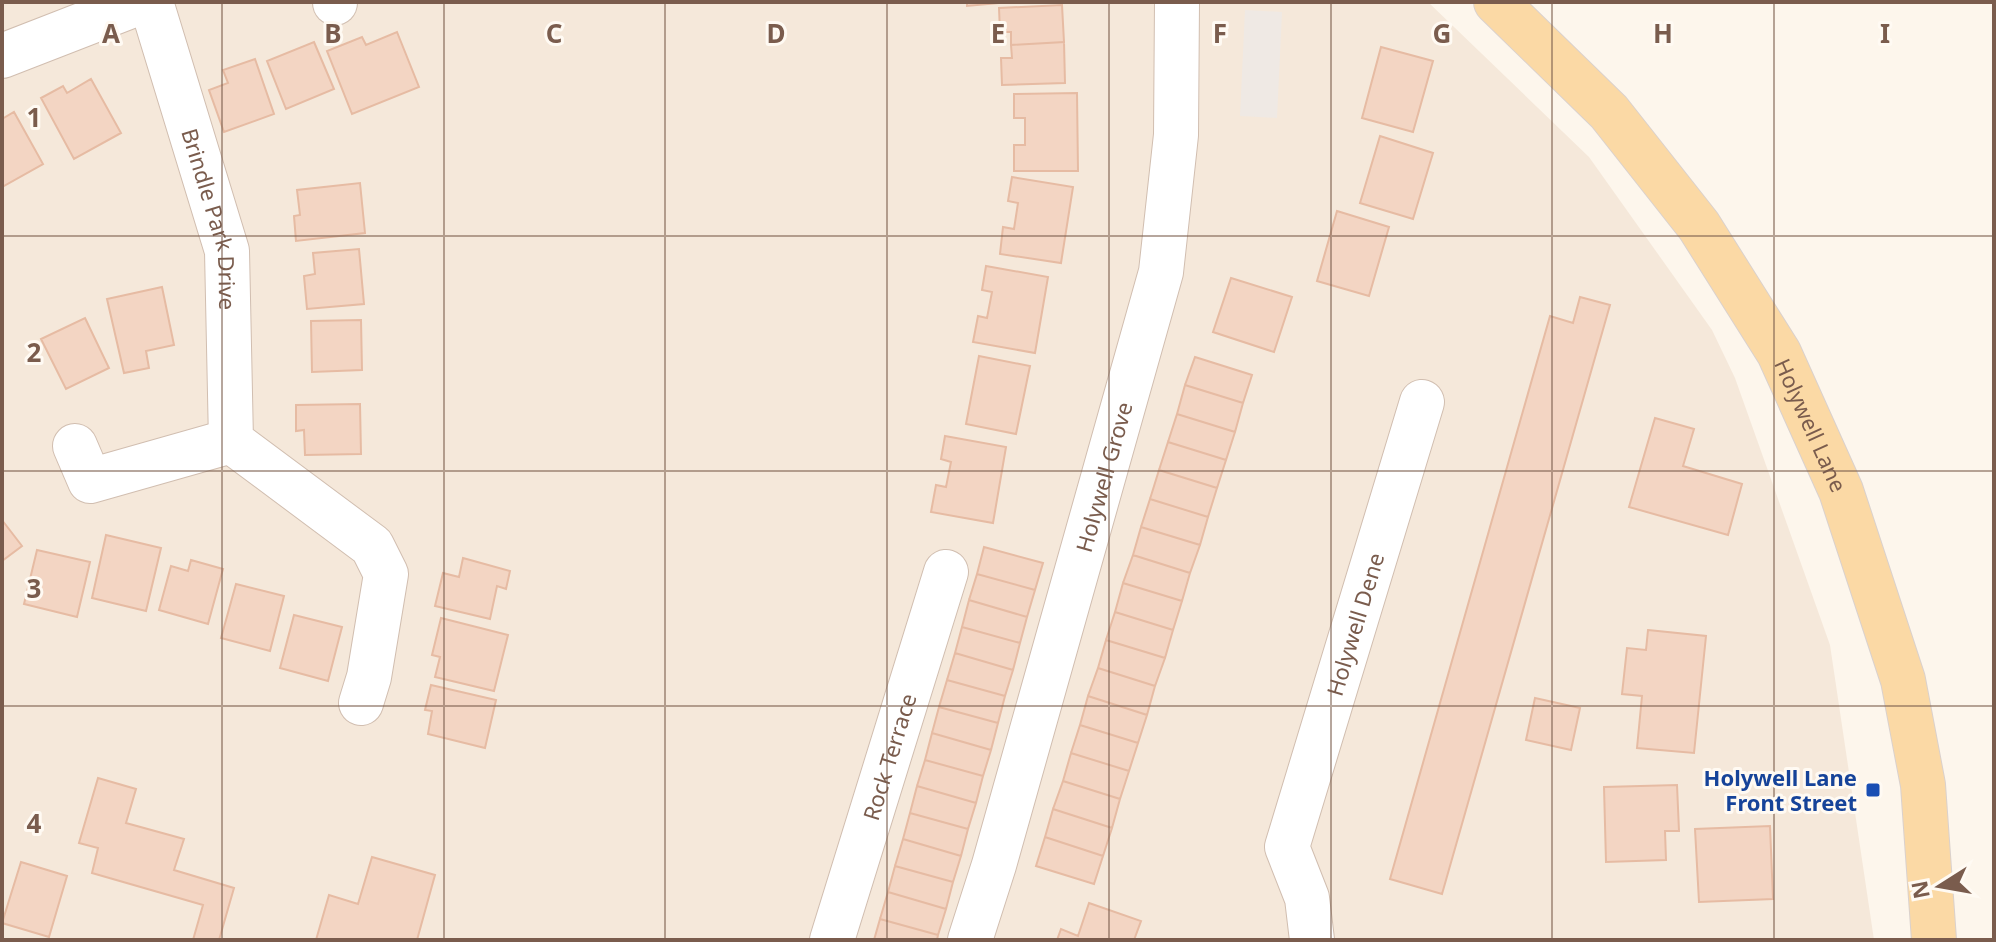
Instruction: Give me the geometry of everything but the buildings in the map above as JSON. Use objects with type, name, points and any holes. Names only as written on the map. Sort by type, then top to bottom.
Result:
[{"type":"main road","name":"Holywell Lane","points":[[1496,2],[1609,112],[1699,226],[1779,353],[1841,491],[1903,680],[1923,785],[1934,940]]},
{"type":"street","points":[[2,56],[141,2]]},
{"type":"street","name":"Brindle Park Drive","points":[[151,2],[227,251],[231,441]]},
{"type":"street","name":"Holywell Grove","points":[[970,940],[1161,272],[1176,135],[1177,2]]},
{"type":"street","name":"Holywell Dene","points":[[1312,940],[1307,898],[1287,847],[1422,402]]},
{"type":"street","points":[[75,446],[90,481],[231,441],[372,546],[386,574],[369,677],[361,703]]},
{"type":"street","name":"Rock Terrace","points":[[832,940],[946,572]]},
{"type":"shaded area","points":[[2,2],[1428,2],[1589,157],[1712,330],[1735,378],[1830,645],[1874,940],[2,940]]},
{"type":"shaded area","points":[[1245,10],[1282,12],[1277,118],[1240,116]]},
{"type":"place","name":"Holywell Lane Front Street","points":[[1873,790]]}]
